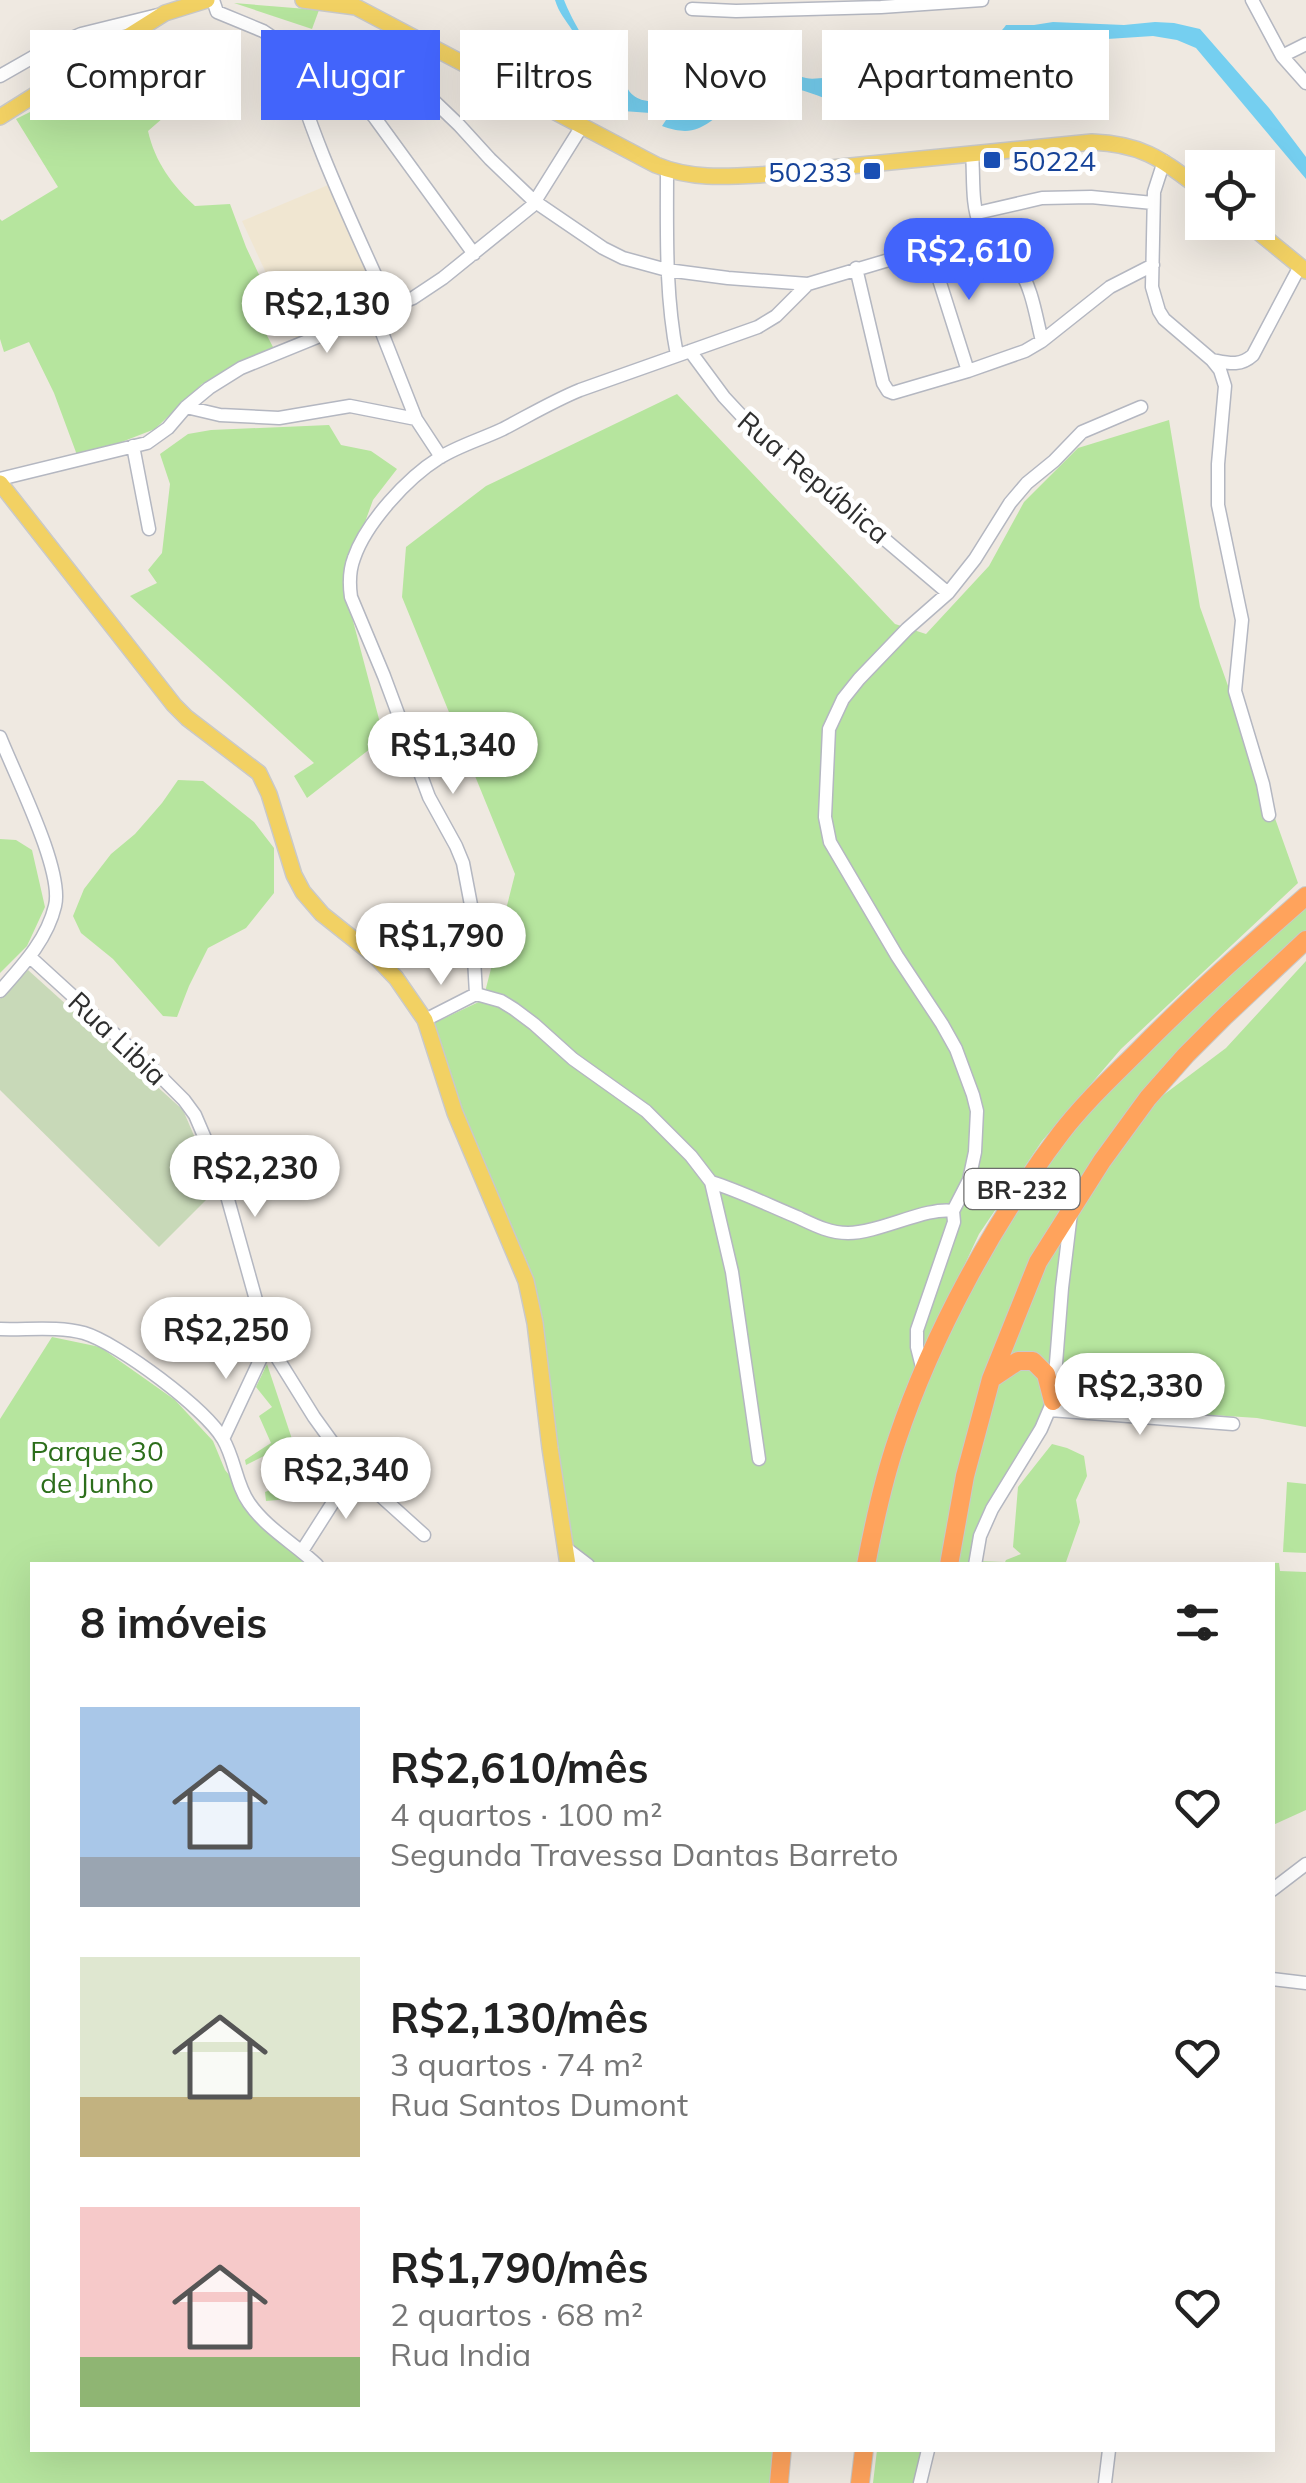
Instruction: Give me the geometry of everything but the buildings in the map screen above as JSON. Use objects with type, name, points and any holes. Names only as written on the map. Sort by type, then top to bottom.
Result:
[{"type":"highway","name":"BR-232","points":[[867,1562],[896,1440],[924,1371],[942,1328],[1012,1205],[1062,1132],[1095,1094],[1200,988],[1306,896]]},
{"type":"highway","name":"BR-232","points":[[950,1562],[965,1476],[991,1379],[1038,1262],[1108,1152],[1148,1098],[1186,1055],[1306,940]]},
{"type":"highway","points":[[991,1379],[1018,1361],[1033,1361],[1046,1374],[1051,1405]]},
{"type":"highway","points":[[779,2483],[782,2452]]},
{"type":"highway","points":[[860,2483],[864,2452]]},
{"type":"main road","points":[[0,118],[165,14],[210,0]]},
{"type":"main road","points":[[302,0],[356,4],[667,170],[702,176],[742,176],[1092,142],[1132,146],[1185,177]]},
{"type":"main road","points":[[1268,240],[1303,268]]},
{"type":"main road","points":[[0,481],[174,706],[259,774],[303,892],[338,928],[386,967],[425,1020],[456,1113],[526,1281],[567,1557]]},
{"type":"street","points":[[210,0],[217,12],[261,32]]},
{"type":"street","points":[[692,10],[788,5],[881,7],[982,0]]},
{"type":"street","points":[[1252,0],[1282,56],[1306,83]]},
{"type":"street","points":[[0,76],[81,34],[165,14]]},
{"type":"street","points":[[1282,56],[1306,44]]},
{"type":"street","points":[[440,107],[534,200],[602,248],[667,270],[808,284],[982,229]]},
{"type":"street","points":[[309,120],[390,308]]},
{"type":"street","points":[[376,120],[474,254]]},
{"type":"street","points":[[0,481],[158,438],[186,407],[221,379],[431,287],[532,206],[582,126]]},
{"type":"street","points":[[972,154],[982,229],[1020,270],[1042,341]]},
{"type":"street","points":[[1164,162],[1153,203],[1152,288],[1159,311],[1177,332],[1212,360],[1226,386],[1218,464],[1220,521],[1242,620],[1235,691],[1270,816]]},
{"type":"street","points":[[667,170],[670,310],[684,353]]},
{"type":"street","points":[[977,214],[1042,198],[1091,197],[1153,203]]},
{"type":"street","points":[[929,248],[968,371]]},
{"type":"street","points":[[856,268],[883,383],[890,393],[898,393],[1026,352],[1110,286],[1153,265]]},
{"type":"street","points":[[1212,360],[1233,364],[1252,355],[1303,268]]},
{"type":"street","points":[[476,994],[463,864],[423,782],[351,596],[354,556],[386,506],[441,457],[567,396],[748,332],[776,316],[808,284]]},
{"type":"street","points":[[375,314],[416,419],[441,457]]},
{"type":"street","name":"Rua República","points":[[684,353],[751,426],[948,593]]},
{"type":"street","points":[[186,407],[220,415],[279,418],[350,406],[416,419]]},
{"type":"street","points":[[924,1371],[917,1347],[918,1330],[954,1222],[953,1211],[969,1180],[975,1152],[976,1111],[956,1049],[830,842],[825,818],[827,742],[838,708],[859,679],[948,593],[1027,483],[1082,432],[1141,408]]},
{"type":"street","points":[[133,446],[149,529]]},
{"type":"street","points":[[0,737],[51,860],[57,890],[54,910],[30,957],[0,991]]},
{"type":"street","name":"Rua Libia","points":[[30,957],[156,1071],[195,1115],[222,1178],[268,1343],[353,1471],[424,1535]]},
{"type":"street","points":[[425,1020],[476,994],[501,1001],[646,1111],[711,1182],[732,1272],[760,1459]]},
{"type":"street","points":[[711,1182],[835,1232],[857,1232],[946,1209],[953,1211]]},
{"type":"street","points":[[976,1562],[980,1536],[992,1509],[1051,1405],[1072,1210]]},
{"type":"street","points":[[0,1329],[82,1332],[128,1356],[182,1396],[223,1439],[246,1499],[272,1529],[313,1562]]},
{"type":"street","points":[[223,1439],[268,1343]]},
{"type":"street","points":[[1051,1405],[1233,1424]]},
{"type":"street","points":[[302,1551],[353,1471]]},
{"type":"street","points":[[1275,1888],[1306,1864]]},
{"type":"street","points":[[1275,1979],[1306,1983]]},
{"type":"street","points":[[920,2483],[928,2452]]},
{"type":"street","points":[[1105,2483],[1109,2452]]},
{"type":"shaded area","points":[[333,183],[383,305],[297,340],[242,221]]},
{"type":"green space","points":[[234,3],[319,10],[312,29]]},
{"type":"green space","points":[[30,112],[30,120],[161,120],[148,131],[155,153],[179,190],[195,206],[230,204],[268,294],[252,307],[273,347],[202,384],[155,429],[77,455],[54,393],[29,342],[4,352],[0,339],[0,219],[58,187],[16,119]]},
{"type":"green space","points":[[677,394],[895,624],[926,634],[989,566],[1024,502],[1078,448],[1169,420],[1200,607],[1298,883],[1121,1049],[1042,1141],[979,1234],[899,1405],[882,1491],[923,1359],[989,1245],[1095,1099],[1306,897],[1306,937],[1154,1102],[1226,1048],[1306,961],[1306,1427],[1257,1418],[1062,1405],[1064,1296],[1073,1212],[988,1380],[946,1562],[576,1562],[526,1259],[468,1132],[434,1023],[483,1000],[515,874],[402,597],[406,547],[486,486]]},
{"type":"green space","points":[[329,425],[341,445],[371,451],[397,469],[373,500],[343,583],[384,738],[307,798],[294,776],[314,763],[130,596],[157,583],[148,570],[162,553],[170,484],[160,454],[188,434],[211,430]]},
{"type":"green space","points":[[178,780],[203,781],[254,822],[274,848],[274,893],[246,928],[208,948],[177,1017],[163,1016],[113,959],[81,933],[73,916],[84,889],[111,854],[135,834]]},
{"type":"green space","points":[[0,839],[16,840],[32,850],[45,907],[27,946],[0,973]]},
{"type":"green space","points":[[28,970],[183,1110],[217,1189],[159,1247],[0,1090],[0,999]]},
{"type":"green space","points":[[1069,1221],[1052,1389],[1036,1358],[995,1374],[1042,1260]]},
{"type":"green space","name":"Parque 30 de Junho","points":[[52,1337],[100,1347],[175,1400],[213,1441],[225,1470],[302,1562],[30,1562],[30,2452],[775,2452],[772,2483],[0,2483],[0,1419]]},
{"type":"green space","points":[[1022,1361],[1045,1376],[1045,1412],[982,1515],[974,1562],[952,1562],[994,1382]]},
{"type":"green space","points":[[267,1364],[303,1472],[309,1476],[300,1498],[266,1501],[265,1492],[289,1483],[281,1469],[271,1469],[266,1455],[246,1465],[245,1460],[271,1443],[259,1416],[272,1407],[256,1387]]},
{"type":"green space","points":[[1052,1444],[1084,1456],[1087,1476],[1076,1500],[1080,1522],[1066,1562],[1005,1562],[1021,1554],[1013,1547],[1018,1487]]},
{"type":"green space","points":[[1287,1482],[1306,1484],[1306,1553],[1283,1552]]},
{"type":"green space","points":[[1275,1563],[1279,1563],[1280,1571],[1306,1572],[1306,1810],[1275,1824]]},
{"type":"green space","points":[[877,2452],[923,2452],[915,2483],[873,2483]]},
{"type":"water","points":[[555,0],[564,0],[579,30],[572,30]]},
{"type":"water","points":[[1053,22],[1155,22],[1200,29],[1306,157],[1306,179],[1196,48],[1153,36],[1109,39],[1109,30],[1002,30],[1006,25]]},
{"type":"water","points":[[802,77],[822,78],[822,98],[802,91]]},
{"type":"water","points":[[628,89],[634,96],[648,100],[648,113],[628,111]]},
{"type":"water","points":[[666,120],[712,120],[694,130],[662,126]]},
{"type":"place","name":"50224","points":[[992,160]]},
{"type":"place","name":"50233","points":[[872,171]]}]
